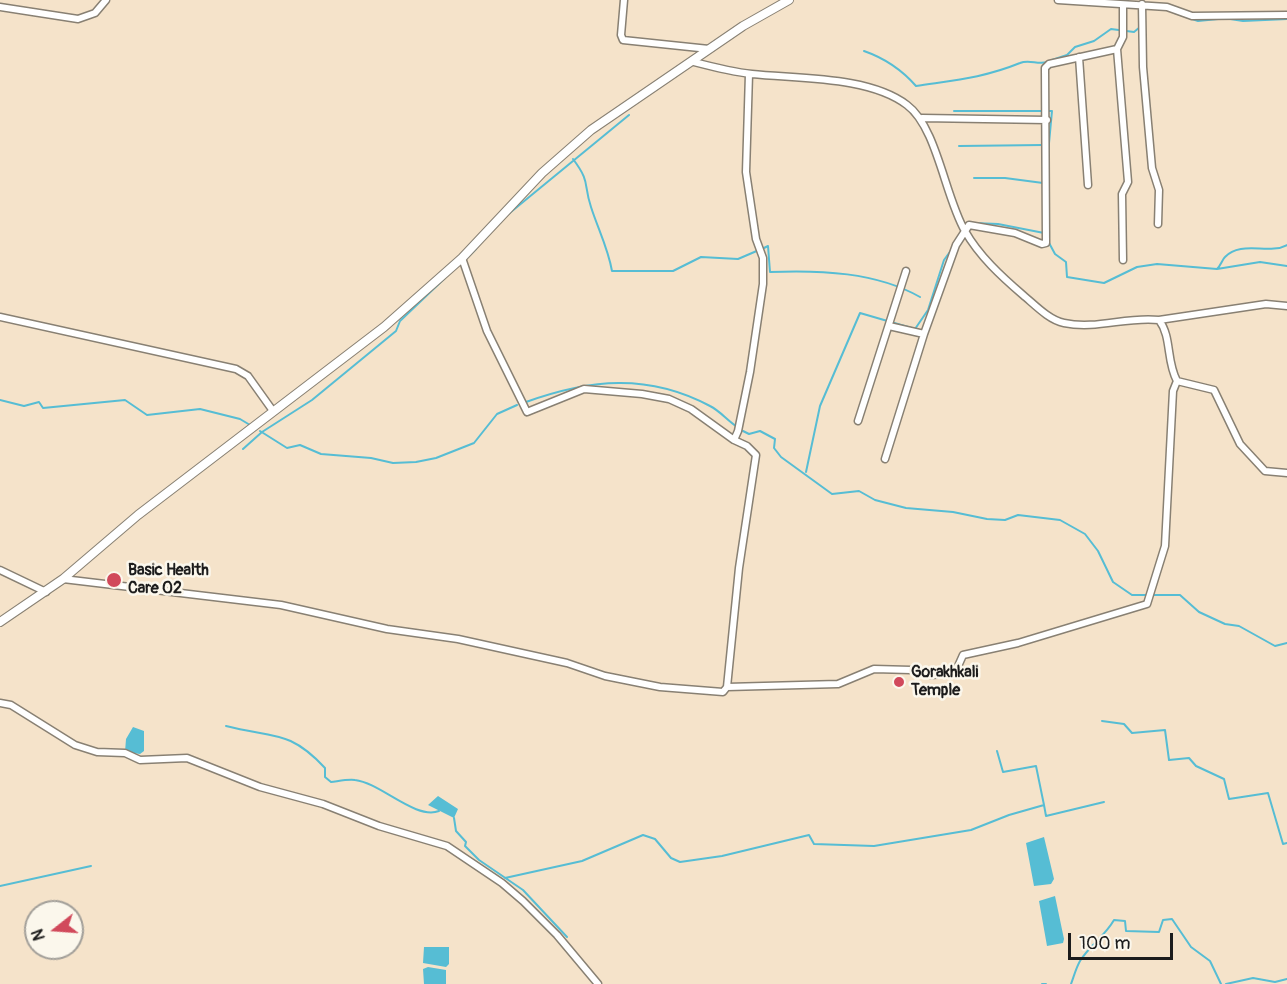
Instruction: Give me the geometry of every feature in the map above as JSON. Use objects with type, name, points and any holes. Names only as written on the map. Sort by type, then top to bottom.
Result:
[{"type":"street","points":[[0,8],[78,19],[94,13],[106,0]]},
{"type":"street","points":[[624,0],[621,35],[623,40],[710,50]]},
{"type":"street","points":[[0,622],[63,579],[138,515],[384,327],[462,258],[542,173],[591,130],[753,20],[789,0]]},
{"type":"street","points":[[1058,0],[1123,6],[1142,4],[1167,7],[1192,16],[1287,15]]},
{"type":"street","points":[[1142,4],[1143,67],[1152,168],[1159,190],[1158,224]]},
{"type":"street","points":[[1123,6],[1123,37],[1117,49],[1128,182],[1122,194],[1123,260]]},
{"type":"street","points":[[885,459],[924,334],[956,245],[969,225],[1046,243],[1045,68],[1049,64],[1117,49]]},
{"type":"street","points":[[1079,57],[1088,185]]},
{"type":"street","points":[[694,62],[749,74],[843,83],[883,92],[906,104],[922,118],[965,232],[997,272],[1041,310],[1063,323],[1108,325],[1138,317],[1159,320],[1266,304],[1287,306]]},
{"type":"street","points":[[734,440],[738,431],[750,372],[763,284],[763,258],[756,238],[746,172],[749,74]]},
{"type":"street","points":[[922,118],[1047,120]]},
{"type":"street","points":[[63,579],[281,605],[387,629],[458,639],[567,663],[605,676],[660,687],[723,692],[727,687],[738,577],[756,455],[747,446],[734,440],[691,409],[669,399],[642,394],[584,389],[527,412],[487,331],[462,258]]},
{"type":"street","points":[[858,421],[906,271]]},
{"type":"street","points":[[0,317],[236,369],[248,376],[273,411]]},
{"type":"street","points":[[727,687],[838,684],[874,669],[911,670],[931,675],[955,672],[963,655],[1018,643],[1146,604],[1165,546],[1173,391],[1177,381],[1168,359],[1166,329],[1159,320]]},
{"type":"street","points":[[889,326],[924,334]]},
{"type":"street","points":[[1177,381],[1214,390],[1240,444],[1265,471],[1287,473]]},
{"type":"street","points":[[0,570],[46,592]]},
{"type":"street","points":[[0,703],[11,705],[75,745],[97,752],[125,753],[140,760],[187,758],[260,787],[322,804],[379,826],[447,846],[502,883],[523,901],[557,935],[598,984]]},
{"type":"water","points":[[133,727],[144,731],[144,751],[140,754],[125,752],[126,739]]},
{"type":"water","points":[[438,796],[458,809],[454,818],[428,805]]},
{"type":"water","points":[[1044,837],[1054,879],[1051,884],[1034,886],[1026,843]]},
{"type":"water","points":[[1055,896],[1064,939],[1063,943],[1047,946],[1039,901]]},
{"type":"water","points":[[424,947],[449,947],[449,964],[446,967],[423,963]]},
{"type":"water","points":[[428,967],[446,970],[446,984],[424,984],[423,969]]},
{"type":"waterway","points":[[1175,13],[1198,21],[1218,19]]},
{"type":"waterway","points":[[1224,18],[1243,21],[1287,19]]},
{"type":"waterway","points":[[1052,60],[1067,55],[1075,47],[1094,41],[1111,29],[1134,32],[1140,27]]},
{"type":"waterway","points":[[864,51],[892,65],[916,86],[981,75],[1023,62],[1047,62]]},
{"type":"waterway","points":[[954,111],[1052,111],[1048,154]]},
{"type":"waterway","points":[[506,216],[629,115]]},
{"type":"waterway","points":[[959,146],[1043,145]]},
{"type":"waterway","points":[[573,159],[584,178],[612,271],[673,271],[701,257],[738,259],[759,250]]},
{"type":"waterway","points":[[974,178],[1005,178],[1043,183]]},
{"type":"waterway","points":[[973,223],[998,224],[1044,233]]},
{"type":"waterway","points":[[1048,241],[1055,254],[1066,262],[1067,277],[1104,283],[1137,267],[1157,264],[1217,269],[1225,257],[1239,249],[1272,249],[1287,245]]},
{"type":"waterway","points":[[764,248],[768,246],[770,272],[847,274],[885,282],[920,297]]},
{"type":"waterway","points":[[467,258],[476,249]]},
{"type":"waterway","points":[[806,472],[820,406],[860,313],[915,329],[928,310],[944,260],[952,249]]},
{"type":"waterway","points":[[1217,269],[1260,262],[1287,266]]},
{"type":"waterway","points":[[243,449],[262,432],[312,400],[396,331],[400,321],[445,278]]},
{"type":"waterway","points":[[526,402],[573,388],[596,384],[641,384],[687,395],[714,408],[736,426]]},
{"type":"waterway","points":[[0,400],[24,406],[39,402],[43,408],[125,400],[147,415],[200,409],[240,419],[250,425]]},
{"type":"waterway","points":[[260,431],[287,448],[300,445],[321,454],[371,458],[393,463],[416,462],[436,458],[474,443],[497,414],[517,405]]},
{"type":"waterway","points":[[743,431],[749,434],[760,431],[775,439],[774,448],[781,457],[832,494],[859,491],[875,500],[906,508],[953,512],[987,519],[1005,520],[1018,515],[1060,520],[1085,534],[1098,551],[1113,582],[1132,595],[1180,595],[1199,612],[1225,624],[1239,626],[1275,646],[1287,643]]},
{"type":"waterway","points":[[1102,721],[1124,724],[1132,733],[1165,730],[1169,760],[1189,758],[1196,766],[1224,779],[1229,799],[1268,793],[1283,844],[1287,843]]},
{"type":"waterway","points":[[226,726],[290,741],[312,755],[325,768],[325,777],[331,782],[352,780],[365,783],[419,810],[439,811]]},
{"type":"waterway","points":[[997,751],[1003,772],[1036,766],[1044,805]]},
{"type":"waterway","points":[[505,878],[582,861],[643,835],[655,839],[671,858],[680,862],[722,856],[809,835],[814,844],[874,846],[971,830],[1009,815],[1044,805],[1046,816],[1104,802]]},
{"type":"waterway","points":[[454,818],[456,831],[466,842],[465,846],[479,860],[523,890],[567,937]]},
{"type":"waterway","points":[[0,886],[91,866]]},
{"type":"waterway","points":[[1071,984],[1080,961],[1114,920],[1125,921],[1126,931],[1159,932],[1163,920],[1172,919],[1191,947],[1210,961],[1221,984]]},
{"type":"waterway","points":[[1226,984],[1253,978],[1275,982],[1287,979]]},
{"type":"place","name":"Basic Health Care 02","points":[[114,580]]},
{"type":"place","name":"Gorakhkali Temple","points":[[899,682]]}]
